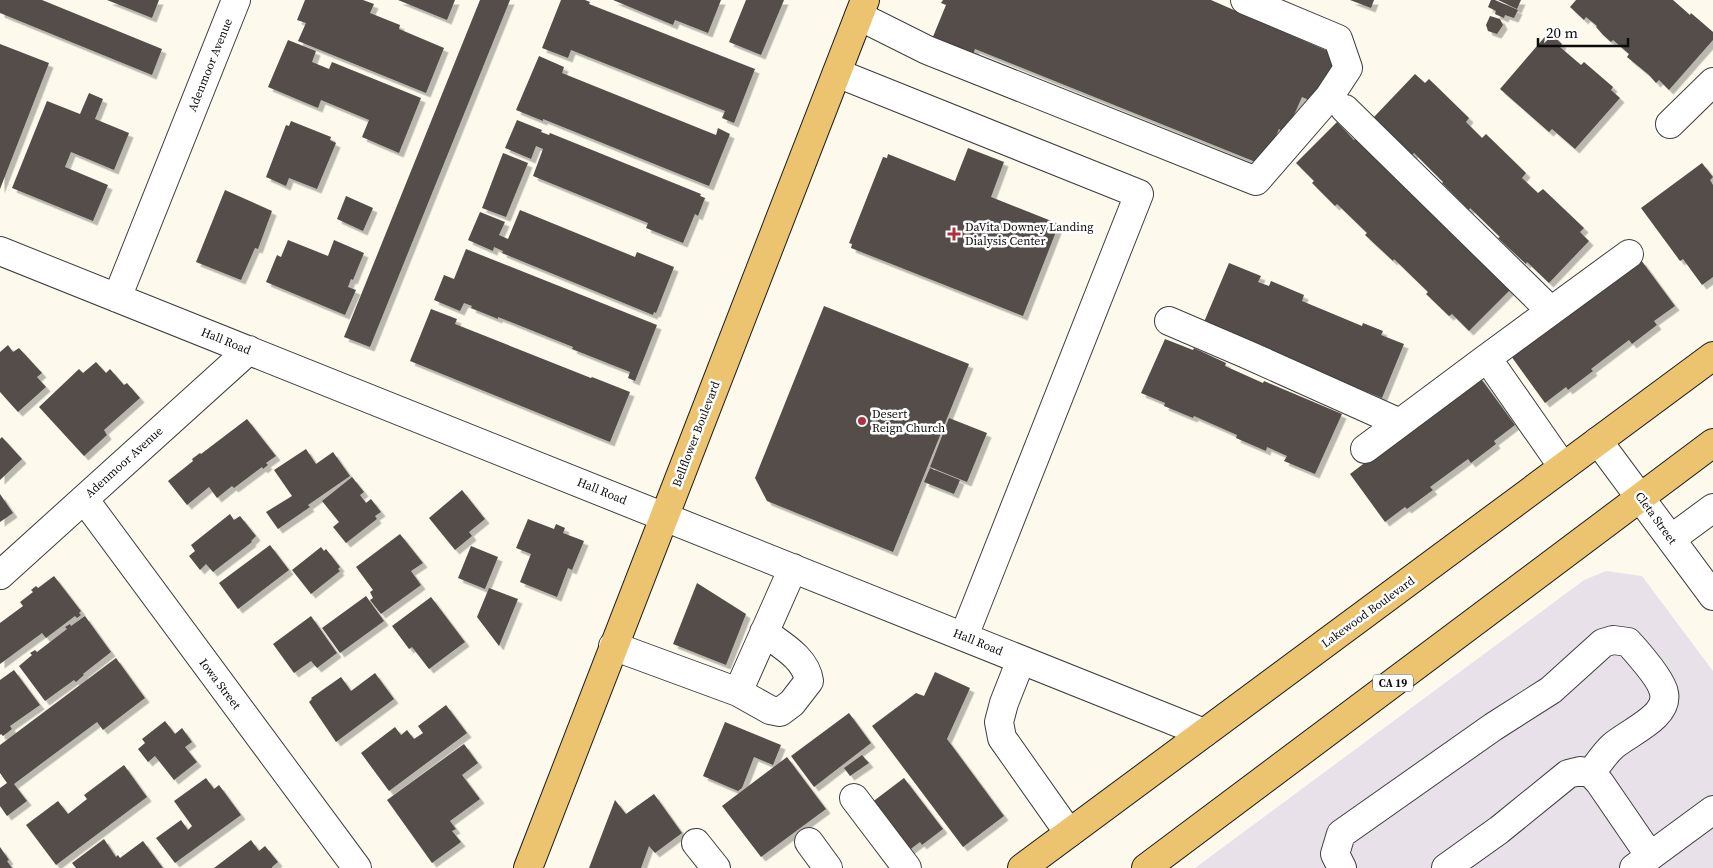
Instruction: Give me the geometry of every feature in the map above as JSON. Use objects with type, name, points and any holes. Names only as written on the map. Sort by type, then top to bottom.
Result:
[{"type":"main road","name":"Bellflower Boulevard","points":[[528,868],[862,8]]},
{"type":"main road","name":"Lakewood Boulevard","points":[[1022,868],[1713,356]]},
{"type":"main road","name":"CA 19","points":[[1146,868],[1713,442]]},
{"type":"street","name":"Adenmoor Avenue","points":[[117,298],[236,0]]},
{"type":"street","points":[[862,8],[927,50],[1256,180],[1329,97],[1348,68],[1338,39],[1245,0]]},
{"type":"street","points":[[837,73],[1139,194],[964,636]]},
{"type":"street","points":[[1670,124],[1713,82]]},
{"type":"street","points":[[1345,109],[1551,311]]},
{"type":"street","name":"Hall Road","points":[[0,251],[1204,733]]},
{"type":"street","points":[[1365,450],[1629,254]]},
{"type":"street","points":[[1168,321],[1400,423]]},
{"type":"street","name":"Adenmoor Avenue","points":[[0,575],[249,350]]},
{"type":"street","points":[[1487,358],[1563,467]]},
{"type":"street","name":"Cleta Street","points":[[1598,441],[1713,596]]},
{"type":"street","name":"Iowa Street","points":[[84,499],[357,868]]},
{"type":"street","points":[[1671,539],[1713,508]]},
{"type":"street","points":[[738,692],[794,568]]},
{"type":"street","points":[[613,646],[738,692],[770,710],[780,712],[792,703],[809,681],[808,672],[800,660],[764,632]]},
{"type":"street","points":[[1342,868],[1335,854],[1341,834],[1493,727],[1551,690],[1604,643],[1613,640],[1628,642],[1648,666],[1664,691],[1665,703],[1656,716],[1613,746],[1591,772]]},
{"type":"street","points":[[1021,660],[1004,703],[999,722],[1002,738],[1069,833]]},
{"type":"street","points":[[1446,868],[1499,830],[1568,774],[1580,771],[1591,772]]},
{"type":"street","points":[[1591,772],[1642,862],[1713,810]]},
{"type":"street","points":[[854,798],[907,868]]},
{"type":"street","points":[[696,842],[716,868]]},
{"type":"street","points":[[809,842],[828,868]]},
{"type":"shaded area","points":[[1606,571],[1642,576],[1713,671],[1713,868],[1195,868],[1584,580]]},
{"type":"building","points":[[0,0],[42,0],[162,49],[152,75],[0,13]]},
{"type":"building","points":[[107,0],[159,0],[152,18]]},
{"type":"building","points":[[305,0],[363,0],[374,4],[370,13],[400,25],[399,29],[444,48],[426,93],[298,41],[306,23],[297,20]]},
{"type":"building","points":[[398,0],[455,0],[447,20]]},
{"type":"building","points":[[480,0],[510,0],[370,347],[344,337]]},
{"type":"building","points":[[561,0],[585,0],[590,2],[589,4],[755,69],[734,123],[722,118],[725,111],[571,50],[568,58],[542,48]]},
{"type":"building","points":[[613,0],[721,0],[708,33],[675,20],[673,25]]},
{"type":"building","points":[[746,0],[784,0],[761,55],[729,42]]},
{"type":"building","points":[[943,0],[1211,0],[1337,55],[1316,103],[1302,97],[1286,133],[1279,129],[1263,165],[975,49],[971,60],[930,44],[946,5],[941,3]]},
{"type":"building","points":[[1350,0],[1374,0],[1371,8]]},
{"type":"building","points":[[1491,0],[1518,10],[1514,18],[1505,15],[1504,18],[1495,14],[1496,11],[1488,7]]},
{"type":"building","points":[[1498,0],[1521,0],[1517,9]]},
{"type":"building","points":[[1576,0],[1673,0],[1713,32],[1713,40],[1669,90],[1659,80],[1656,83],[1627,57],[1629,54],[1613,40],[1611,42],[1586,17],[1584,20],[1570,7]]},
{"type":"building","points":[[1490,16],[1500,19],[1503,25],[1497,34],[1488,31],[1486,25]]},
{"type":"building","points":[[1549,32],[1562,44],[1560,47],[1581,65],[1584,62],[1613,87],[1611,90],[1620,98],[1575,149],[1552,129],[1549,132],[1500,89]]},
{"type":"building","points":[[288,40],[316,51],[312,62],[329,69],[332,62],[421,98],[399,153],[362,137],[369,120],[321,100],[318,108],[268,87]]},
{"type":"building","points":[[0,44],[49,63],[0,189]]},
{"type":"building","points":[[539,56],[564,67],[562,73],[716,135],[718,128],[730,134],[709,186],[543,119],[543,121],[516,110]]},
{"type":"building","points":[[1415,74],[1425,83],[1429,79],[1469,118],[1466,122],[1482,138],[1486,134],[1526,173],[1522,178],[1538,193],[1543,189],[1584,228],[1580,232],[1589,241],[1549,283],[1498,238],[1500,237],[1470,208],[1469,210],[1414,153],[1412,155],[1374,117]]},
{"type":"building","points":[[89,93],[103,99],[95,119],[129,133],[114,170],[71,152],[65,167],[108,185],[93,221],[12,188],[47,101],[80,114]]},
{"type":"building","points":[[517,120],[542,130],[541,132],[549,135],[550,133],[701,194],[700,196],[705,198],[698,216],[695,214],[683,243],[646,228],[648,223],[533,176],[543,149],[536,146],[531,159],[505,148]]},
{"type":"building","points":[[291,121],[331,137],[330,140],[336,143],[317,189],[289,178],[286,186],[266,177],[286,125],[289,126]]},
{"type":"building","points":[[1337,122],[1354,140],[1357,137],[1470,251],[1474,248],[1511,289],[1469,331],[1452,314],[1449,316],[1426,294],[1428,292],[1394,259],[1393,261],[1365,235],[1367,233],[1337,204],[1335,206],[1312,183],[1314,181],[1296,163]]},
{"type":"building","name":"DaVita Downey Landing Dialysis Center","points":[[968,148],[1004,162],[991,197],[1059,224],[1023,316],[851,248],[852,244],[849,243],[883,157],[887,158],[888,154],[955,181]]},
{"type":"building","points":[[503,153],[528,163],[506,217],[482,208]]},
{"type":"building","points":[[1702,163],[1713,177],[1710,180],[1713,185],[1713,277],[1702,285],[1683,259],[1680,261],[1641,208]]},
{"type":"building","points":[[225,190],[272,211],[258,249],[255,248],[241,280],[196,262]]},
{"type":"building","points":[[346,196],[373,208],[363,231],[337,219]]},
{"type":"building","points":[[520,210],[635,257],[637,252],[674,267],[656,313],[654,312],[653,315],[502,253],[503,251],[494,247],[493,251],[468,240],[480,212],[505,222],[499,235],[508,239]]},
{"type":"building","points":[[288,240],[328,256],[334,240],[364,253],[353,280],[351,279],[348,287],[356,290],[345,315],[266,282],[277,255],[281,257]]},
{"type":"building","points":[[466,249],[657,325],[635,381],[628,378],[630,372],[572,349],[573,347],[471,308],[472,306],[464,303],[460,311],[434,300],[444,275],[454,279]]},
{"type":"building","points":[[1641,260],[1675,306],[1654,321],[1657,325],[1632,344],[1629,340],[1591,369],[1593,371],[1568,390],[1566,387],[1545,403],[1511,356]]},
{"type":"building","points":[[1229,263],[1261,276],[1258,282],[1269,286],[1271,281],[1304,295],[1302,301],[1362,326],[1363,323],[1383,331],[1381,335],[1404,344],[1382,398],[1318,375],[1320,372],[1204,322]]},
{"type":"building","name":"Desert Reign Church","points":[[824,306],[969,364],[893,552],[767,501],[755,478]]},
{"type":"building","points":[[431,309],[457,319],[455,324],[630,392],[610,442],[410,361]]},
{"type":"building","points":[[1165,339],[1193,350],[1194,348],[1226,363],[1225,366],[1263,383],[1264,381],[1342,414],[1315,474],[1284,461],[1287,456],[1267,447],[1266,451],[1236,438],[1237,435],[1194,416],[1193,418],[1164,406],[1165,403],[1141,393]]},
{"type":"building","points":[[8,345],[13,352],[19,348],[42,373],[37,377],[46,387],[18,412],[0,392],[0,352]]},
{"type":"building","points":[[96,362],[106,373],[110,369],[124,385],[127,383],[140,398],[104,430],[107,435],[84,456],[39,407],[79,369],[83,373]]},
{"type":"building","points":[[1479,376],[1515,425],[1494,441],[1496,444],[1471,463],[1468,459],[1430,487],[1433,490],[1385,522],[1350,474]]},
{"type":"building","points":[[949,418],[987,433],[967,482],[930,467]]},
{"type":"building","points":[[247,419],[276,456],[266,463],[268,465],[263,469],[262,467],[217,498],[209,487],[187,505],[168,481],[193,461],[192,459]]},
{"type":"building","points":[[2,437],[22,459],[0,480],[0,439]]},
{"type":"building","points":[[306,449],[316,464],[333,452],[350,476],[308,505],[310,507],[278,529],[266,512],[292,496],[274,470]]},
{"type":"building","points":[[930,468],[960,480],[954,494],[924,482]]},
{"type":"building","points":[[352,477],[364,492],[360,495],[366,503],[371,499],[381,512],[375,516],[377,519],[346,543],[333,527],[339,522],[322,501]]},
{"type":"building","points":[[462,490],[485,519],[469,532],[472,536],[455,550],[429,518]]},
{"type":"building","points":[[0,494],[13,513],[0,522]]},
{"type":"building","points":[[230,514],[234,520],[240,516],[256,536],[252,542],[213,572],[206,564],[200,570],[189,556],[195,551],[191,545]]},
{"type":"building","points":[[528,519],[554,529],[556,524],[565,528],[563,533],[584,541],[572,570],[568,568],[557,597],[520,582],[531,554],[516,548]]},
{"type":"building","points":[[400,534],[423,563],[411,571],[421,585],[381,614],[370,600],[373,598],[370,592],[373,590],[356,567]]},
{"type":"building","points":[[270,545],[289,570],[238,609],[219,583]]},
{"type":"building","points":[[471,546],[498,557],[485,589],[458,578]]},
{"type":"building","points":[[321,547],[324,551],[326,549],[340,567],[338,569],[340,571],[311,594],[292,570]]},
{"type":"building","points":[[54,576],[81,611],[79,613],[81,615],[77,618],[75,616],[46,638],[42,633],[0,664],[0,623],[23,606],[20,602],[33,592],[31,590],[36,586],[38,588]]},
{"type":"building","points":[[697,583],[746,614],[726,665],[673,644]]},
{"type":"building","points":[[489,588],[518,599],[499,646],[477,617]]},
{"type":"building","points":[[366,596],[384,621],[340,653],[322,628]]},
{"type":"building","points":[[431,597],[465,642],[429,669],[412,647],[409,649],[392,626]]},
{"type":"building","points":[[85,616],[111,652],[83,674],[76,682],[74,680],[45,701],[19,666],[32,655],[30,653],[35,650],[37,652],[67,629],[65,627],[70,624],[71,626]]},
{"type":"building","points":[[311,616],[337,653],[317,668],[311,661],[294,673],[273,644]]},
{"type":"building","points":[[116,658],[145,698],[103,730],[97,722],[14,784],[27,801],[7,816],[0,806],[0,788],[7,783],[0,773],[0,745]]},
{"type":"building","points":[[14,670],[40,705],[10,726],[12,729],[3,736],[0,735],[0,680]]},
{"type":"building","points":[[935,672],[970,688],[947,739],[1004,816],[963,847],[872,726],[916,693],[924,696]]},
{"type":"building","points":[[375,673],[394,699],[336,742],[309,702],[311,698],[341,677],[351,691]]},
{"type":"building","points":[[446,705],[467,733],[389,791],[361,753],[395,727],[401,735],[407,730],[414,739],[423,733],[418,726]]},
{"type":"building","points":[[849,713],[871,743],[814,787],[791,756]]},
{"type":"building","points":[[165,721],[175,734],[182,728],[192,742],[185,747],[197,762],[174,780],[155,756],[148,762],[138,749],[145,743],[142,739]]},
{"type":"building","points":[[725,722],[781,745],[773,765],[754,757],[742,788],[738,791],[703,776]]},
{"type":"building","points":[[464,744],[478,763],[462,775],[480,799],[450,821],[456,829],[452,831],[461,842],[432,863],[387,800]]},
{"type":"building","points":[[862,755],[869,763],[850,776],[844,768]]},
{"type":"building","points":[[787,757],[826,809],[761,857],[722,806]]},
{"type":"building","points":[[124,765],[147,797],[56,865],[26,825],[58,801],[68,814],[87,799],[84,795]]},
{"type":"building","points":[[206,778],[214,789],[219,785],[241,815],[175,863],[156,838],[181,820],[188,830],[192,826],[174,801]]},
{"type":"building","points":[[904,778],[943,829],[922,845],[920,842],[904,854],[871,803]]},
{"type":"building","points":[[654,794],[682,833],[655,853],[649,846],[641,868],[589,868],[615,800],[626,814]]},
{"type":"building","points":[[104,839],[116,857],[118,855],[120,858],[143,841],[163,868],[76,868],[72,863]]},
{"type":"building","points":[[251,840],[259,851],[265,846],[278,862],[272,868],[214,868]]},
{"type":"building","points":[[0,847],[9,860],[7,861],[12,868],[0,868]]},
{"type":"place","name":"DaVita Downey Landing Dialysis Center","points":[[954,234]]},
{"type":"place","name":"Desert Reign Church","points":[[862,421]]}]
